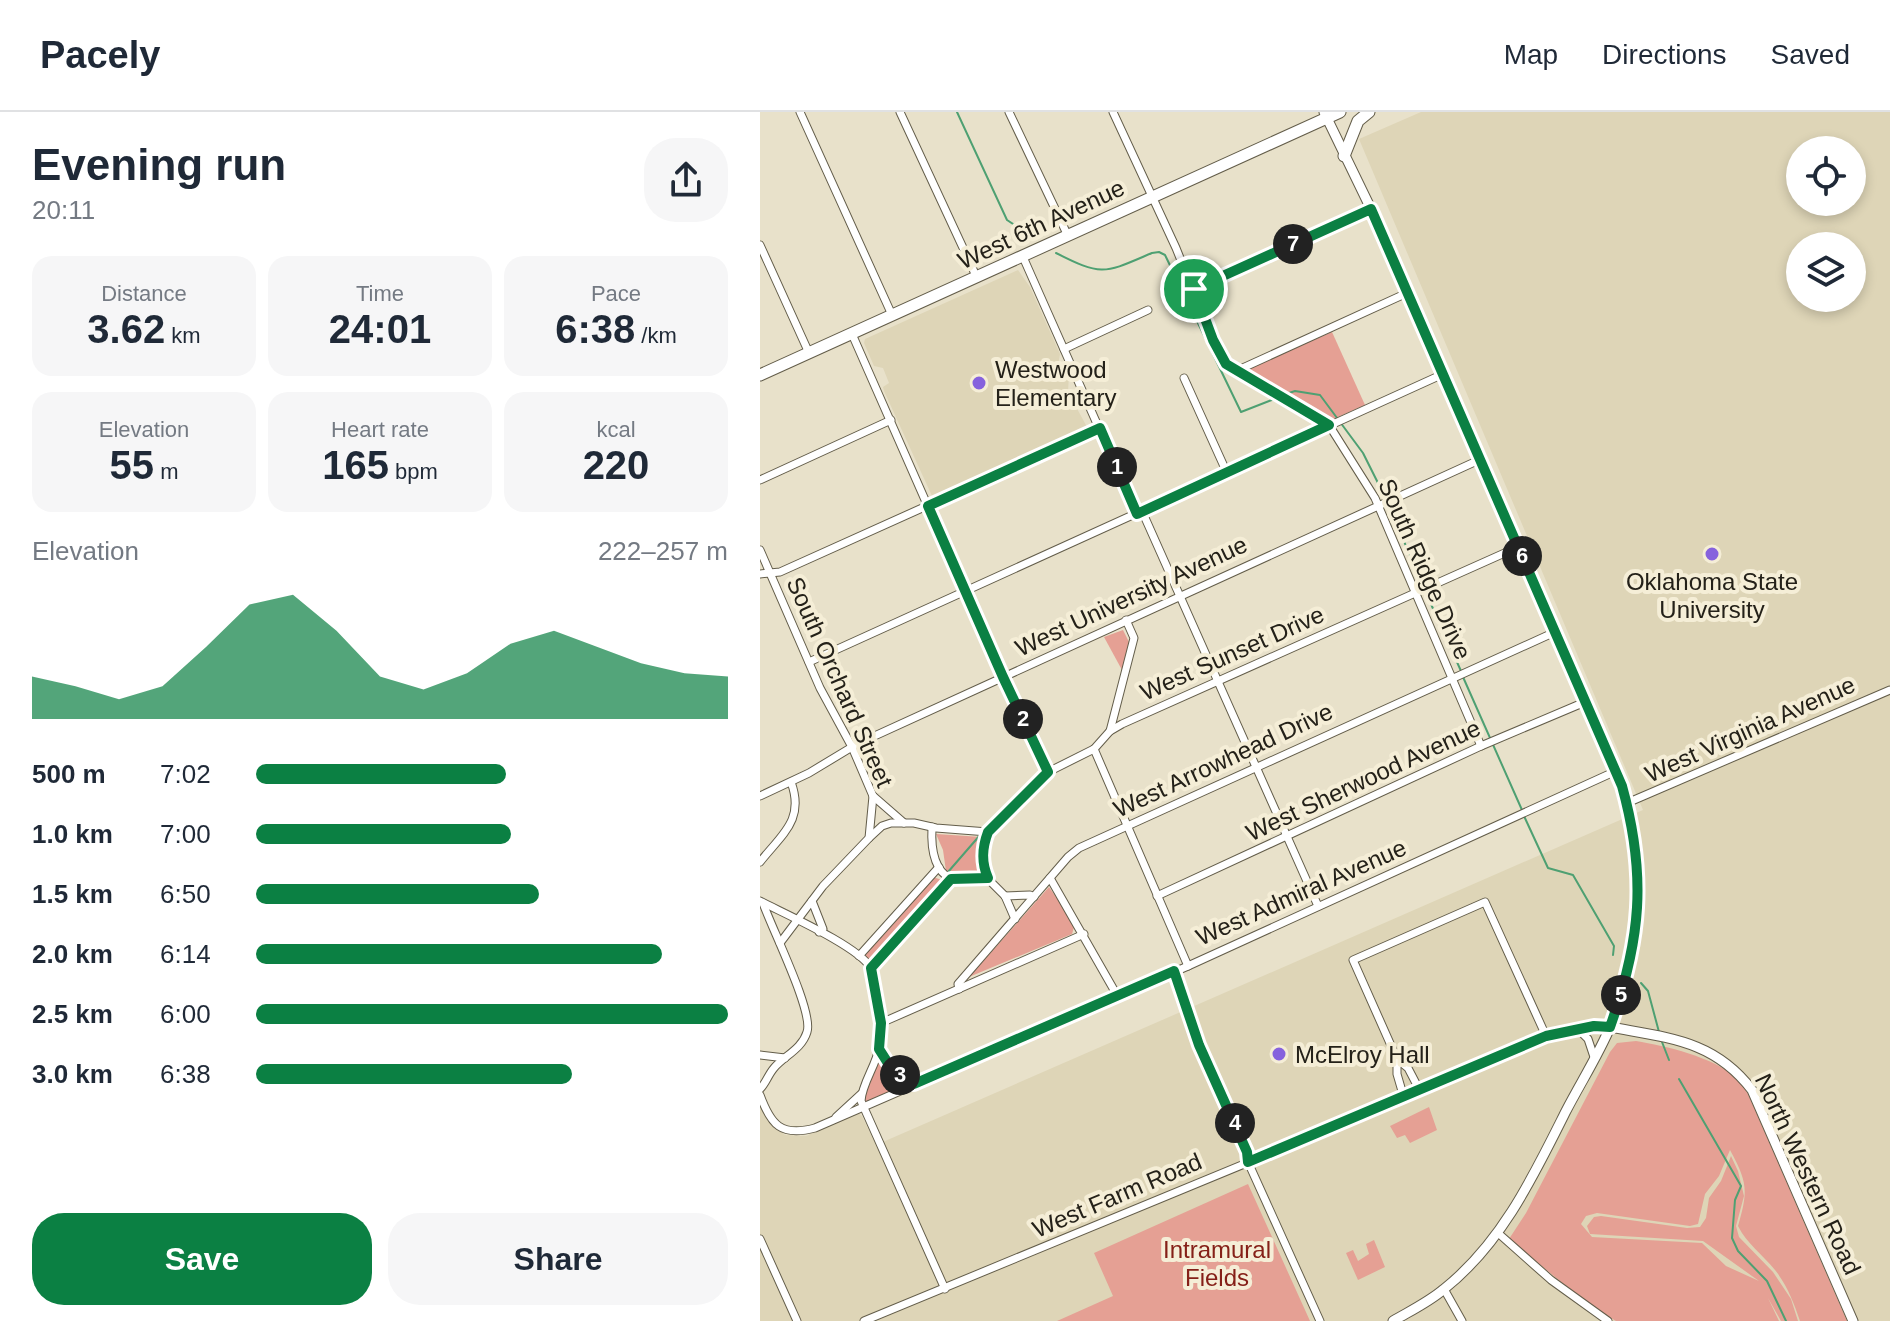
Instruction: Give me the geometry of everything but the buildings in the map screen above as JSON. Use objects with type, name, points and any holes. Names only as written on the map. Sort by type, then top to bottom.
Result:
[{"type":"highway","name":"West 6th Avenue","points":[[760,375],[1023,257],[1325,115],[1340,112]]},
{"type":"highway","points":[[1344,156],[1358,121],[1369,112]]},
{"type":"main road","points":[[1325,115],[1371,209],[1616,771],[1627,803],[1638,873],[1636,937],[1629,969],[1610,1027],[1552,1144],[1498,1233],[1444,1289],[1393,1321]]},
{"type":"main road","name":"North Western Road","points":[[1610,1027],[1701,1046],[1739,1073],[1752,1090],[1853,1321]]},
{"type":"street","points":[[800,112],[892,315]]},
{"type":"street","points":[[900,112],[977,278]]},
{"type":"street","points":[[1009,112],[1068,236]]},
{"type":"street","name":"South Ridge Drive","points":[[1113,112],[1226,364],[1336,422],[1384,503],[1488,743]]},
{"type":"street","points":[[1194,289],[1371,209]]},
{"type":"street","points":[[760,245],[809,353]]},
{"type":"street","points":[[1023,257],[1220,682],[1318,906]]},
{"type":"street","points":[[1236,371],[1407,293]]},
{"type":"street","points":[[1064,349],[1148,310]]},
{"type":"street","points":[[852,334],[1048,772]]},
{"type":"street","points":[[809,662],[1441,375]]},
{"type":"street","points":[[1184,378],[1227,473]]},
{"type":"street","points":[[760,480],[891,420]]},
{"type":"street","points":[[760,574],[771,574],[1100,428]]},
{"type":"street","name":"West University Avenue","points":[[760,796],[852,747],[1479,460]]},
{"type":"street","name":"West Sunset Drive","points":[[988,832],[1048,772],[1094,749],[1110,731],[1518,547]]},
{"type":"street","name":"South Orchard Street","points":[[760,550],[873,796],[869,838]]},
{"type":"street","points":[[1110,731],[1134,638],[1126,620]]},
{"type":"street","name":"West Arrowhead Drive","points":[[959,989],[958,984],[1079,848],[1555,632]]},
{"type":"street","name":"West Virginia Avenue","points":[[1627,803],[1890,690]]},
{"type":"street","name":"West Sherwood Avenue","points":[[1157,896],[1488,743],[1585,702]]},
{"type":"street","points":[[1094,749],[1188,966]]},
{"type":"street","name":"West Admiral Avenue","points":[[760,1092],[773,1123],[780,1129],[801,1132],[831,1121],[1188,966],[1616,771]]},
{"type":"street","points":[[760,862],[792,823],[797,799],[791,782]]},
{"type":"street","points":[[873,796],[904,823]]},
{"type":"street","points":[[780,943],[812,901],[869,838],[882,826],[904,823],[988,832],[983,865],[988,878],[1005,896],[1015,919]]},
{"type":"street","points":[[932,827],[934,857],[945,876],[951,879],[988,878]]},
{"type":"street","points":[[859,956],[939,867]]},
{"type":"street","points":[[1050,878],[1118,997]]},
{"type":"street","points":[[871,968],[951,879]]},
{"type":"street","points":[[1005,896],[1034,897]]},
{"type":"street","points":[[812,901],[823,929],[819,932]]},
{"type":"street","points":[[762,902],[859,956],[871,968],[881,1023],[879,1049],[861,1094],[831,1121]]},
{"type":"street","points":[[760,1092],[774,1068],[801,1043],[808,1026],[799,994],[762,902]]},
{"type":"street","points":[[1404,1098],[1397,1074],[1397,1059],[1353,960],[1485,902],[1546,1036]]},
{"type":"street","points":[[881,1023],[1084,934]]},
{"type":"street","points":[[1174,971],[1199,1045],[1320,1321]]},
{"type":"street","name":"West Farm Road","points":[[864,1321],[1404,1098],[1546,1036],[1577,1028],[1610,1027]]},
{"type":"street","points":[[1577,1028],[1588,1039],[1594,1057]]},
{"type":"street","points":[[879,1049],[893,1071],[914,1084]]},
{"type":"street","points":[[760,1055],[785,1058]]},
{"type":"street","points":[[1397,1059],[1408,1068],[1420,1091]]},
{"type":"street","points":[[861,1094],[945,1289]]},
{"type":"street","points":[[1498,1233],[1551,1280],[1608,1321]]},
{"type":"street","points":[[760,1239],[797,1321]]},
{"type":"street","points":[[1444,1289],[1462,1321]]},
{"type":"shaded area","name":"Oklahoma State University","points":[[1421,112],[1890,112],[1890,1321],[760,1321],[760,1099],[768,1121],[785,1135],[806,1136],[858,1113],[876,1145],[1643,810],[1359,139]]},
{"type":"shaded area","name":"Westwood Elementary","points":[[1018,270],[1030,287],[1060,354],[1058,366],[1069,374],[1068,392],[1087,427],[932,496],[884,391],[883,387],[889,383],[883,368],[874,366],[865,339]]},
{"type":"green space","points":[[1332,332],[1365,405],[1331,420],[1245,370]]},
{"type":"green space","points":[[1123,630],[1129,642],[1122,670],[1104,637]]},
{"type":"green space","points":[[936,834],[982,837],[985,875],[958,876],[946,871],[943,850]]},
{"type":"green space","points":[[933,877],[942,880],[941,886],[874,962],[868,962],[865,954]]},
{"type":"green space","points":[[1049,887],[1075,924],[1072,934],[969,977]]},
{"type":"green space","points":[[1636,1041],[1702,1058],[1740,1081],[1847,1321],[1800,1321],[1790,1294],[1779,1276],[1738,1226],[1745,1195],[1743,1179],[1730,1150],[1719,1176],[1705,1194],[1698,1224],[1690,1226],[1597,1213],[1586,1216],[1581,1224],[1592,1237],[1702,1243],[1726,1266],[1759,1281],[1703,1241],[1590,1234],[1587,1226],[1594,1217],[1601,1216],[1687,1228],[1700,1227],[1706,1218],[1709,1198],[1721,1181],[1731,1156],[1744,1196],[1736,1226],[1739,1237],[1773,1272],[1791,1299],[1798,1321],[1781,1321],[1768,1298],[1779,1321],[1616,1321],[1589,1305],[1509,1239],[1526,1213],[1610,1052],[1617,1043]]},
{"type":"green space","points":[[879,1049],[886,1062],[914,1084],[864,1107],[861,1094]]},
{"type":"green space","points":[[1429,1107],[1437,1130],[1410,1143],[1405,1135],[1397,1138],[1390,1126]]},
{"type":"green space","name":"Intramural Fields","points":[[1248,1184],[1310,1321],[1057,1321],[1113,1296],[1094,1253]]},
{"type":"green space","points":[[1374,1240],[1385,1267],[1358,1280],[1346,1253],[1353,1250],[1358,1261],[1369,1254],[1366,1244]]},
{"type":"waterway","points":[[957,112],[1007,220],[1033,237]]},
{"type":"waterway","points":[[1056,253],[1084,266],[1104,270],[1152,253],[1165,255],[1241,412],[1277,398]]},
{"type":"waterway","points":[[1283,395],[1295,391],[1320,395],[1363,453],[1386,499]]},
{"type":"waterway","points":[[1388,505],[1424,587]]},
{"type":"waterway","points":[[1426,593],[1461,671]]},
{"type":"waterway","points":[[1463,677],[1522,810]]},
{"type":"waterway","points":[[1524,816],[1548,868],[1573,875],[1614,946],[1613,955]]},
{"type":"waterway","points":[[948,872],[981,834]]},
{"type":"waterway","points":[[1641,983],[1648,991],[1659,1032]]},
{"type":"waterway","points":[[1662,1042],[1669,1060]]},
{"type":"waterway","points":[[1679,1079],[1741,1186],[1735,1200],[1732,1238],[1738,1251],[1767,1281],[1786,1321]]},
{"type":"place","name":"Westwood Elementary","points":[[979,383]]},
{"type":"place","name":"Oklahoma State University","points":[[1712,554]]},
{"type":"place","name":"McElroy Hall","points":[[1279,1054]]},
{"type":"route","points":[[1371,209],[1616,771],[1627,803],[1638,873],[1636,937],[1626,981],[1610,1027],[1577,1028],[1546,1036],[1248,1162],[1247,1152],[1199,1045],[1174,971],[914,1084],[893,1071],[879,1049],[881,1023],[871,968],[951,879],[988,878],[983,865],[983,845],[988,832],[1048,772],[928,506],[1100,428],[1137,514],[1329,425],[1226,364],[1213,340],[1194,289],[1371,209]]}]
